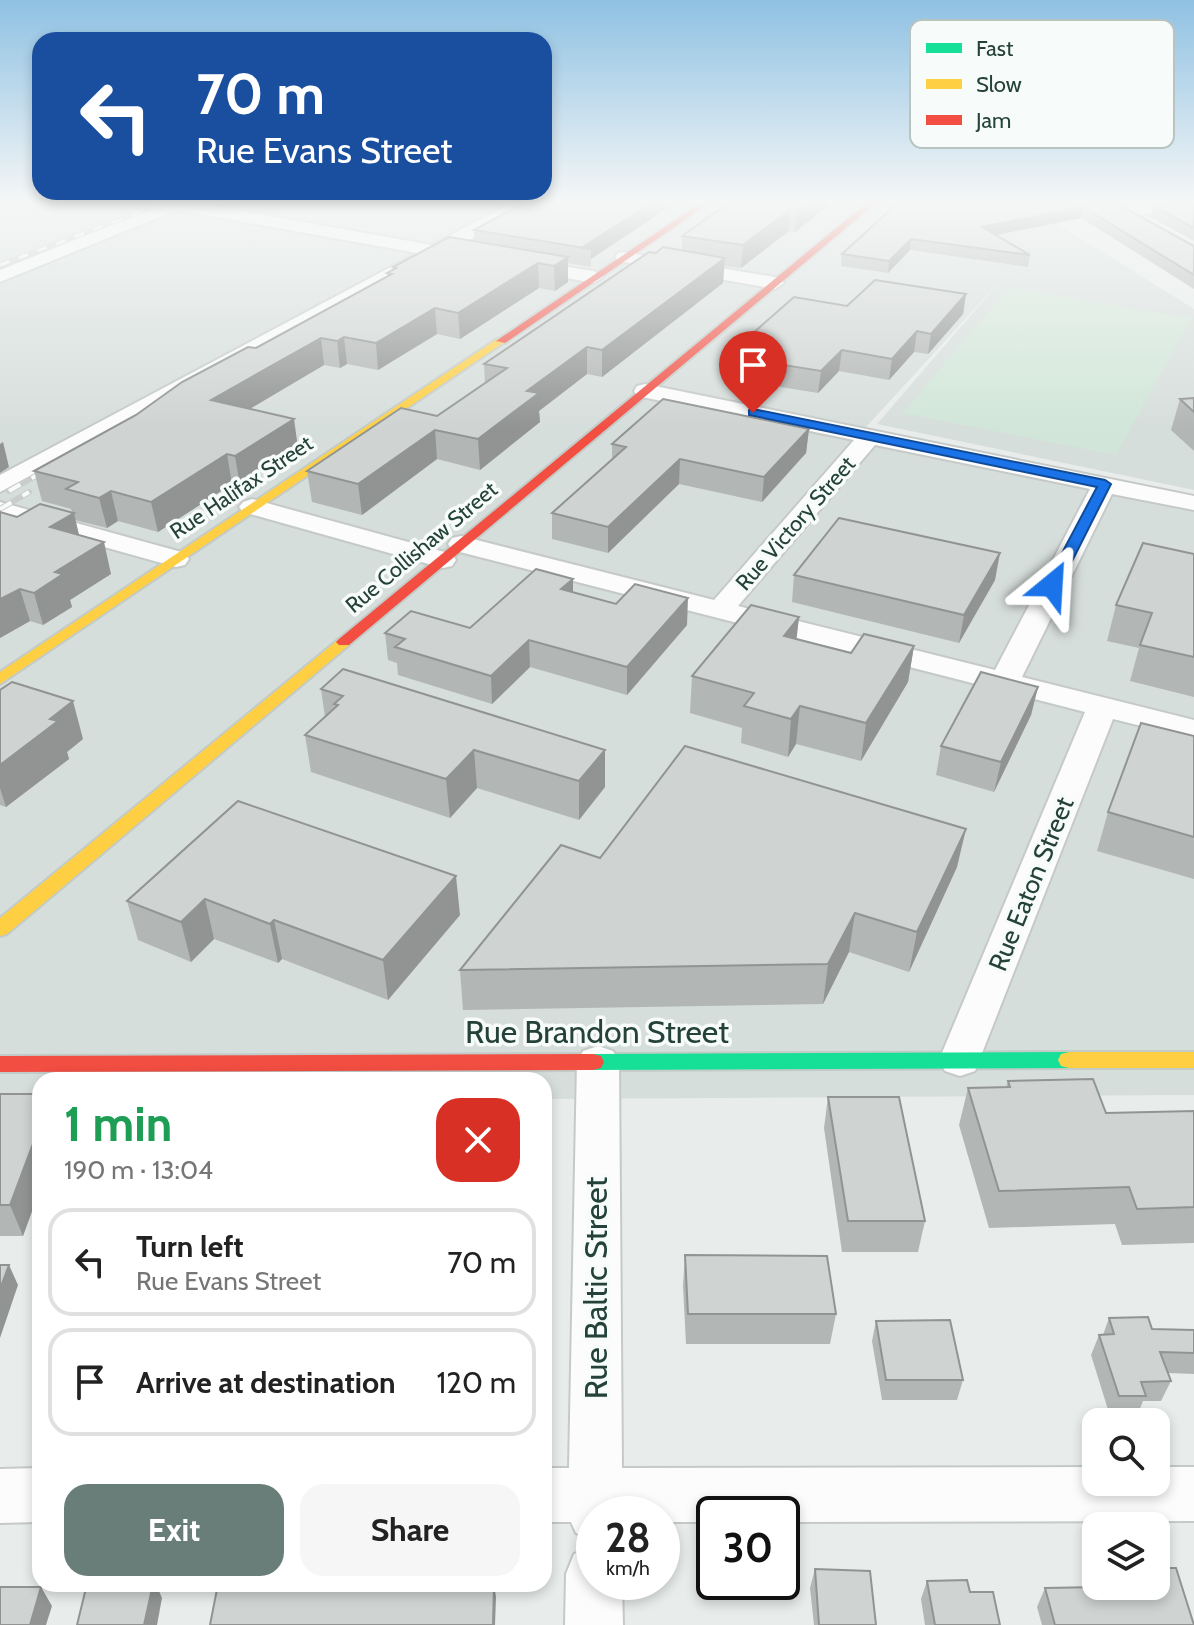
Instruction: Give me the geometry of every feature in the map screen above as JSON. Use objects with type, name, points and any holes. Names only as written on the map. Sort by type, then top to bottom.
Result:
[{"type":"street","points":[[0,485],[381,278]]},
{"type":"street","name":"Rue Halifax Street","points":[[0,679],[593,278]]},
{"type":"street","points":[[745,278],[775,283]]},
{"type":"street","name":"Rue Collishaw Street","points":[[0,929],[781,278]]},
{"type":"street","points":[[645,391],[1194,503]]},
{"type":"street","name":"Rue Victory Street","points":[[720,610],[870,436]]},
{"type":"street","points":[[1004,682],[1105,484]]},
{"type":"street","points":[[252,507],[720,610],[1194,730]]},
{"type":"street","points":[[0,510],[176,559]]},
{"type":"street","name":"Rue Eaton Street","points":[[960,1060],[1102,707]]},
{"type":"street","name":"Rue Brandon Street","points":[[0,1064],[1194,1060]]},
{"type":"street","name":"Rue Baltic Street","points":[[578,1496],[598,1062]]},
{"type":"street","points":[[680,1500],[1194,1494]]},
{"type":"street","points":[[0,1496],[32,1495]]},
{"type":"street","points":[[594,1600],[594,1625]]},
{"type":"shaded area","points":[[0,278],[1144,278],[1194,309],[1194,490],[877,424],[1003,278],[855,439],[1194,509],[1194,1095],[552,1099],[552,1072],[32,1072],[32,1101],[0,1102]]},
{"type":"green space","points":[[1009,288],[1191,318],[1116,455],[903,413]]},
{"type":"building","points":[[385,278],[514,278],[458,313],[435,308],[376,343],[344,337],[337,341],[321,338],[211,400],[294,419],[235,456],[227,454],[151,502],[111,491],[99,498],[66,489],[78,482],[34,471],[136,415],[182,382],[248,347],[256,348]]},
{"type":"building","points":[[611,278],[698,278],[602,350],[587,347],[527,391],[539,393],[478,439],[435,430],[358,484],[307,471],[401,408],[437,416],[507,368],[484,364]]},
{"type":"building","points":[[875,280],[966,294],[931,334],[917,331],[892,359],[842,350],[821,371],[727,356],[794,297],[847,306]]},
{"type":"building","points":[[1194,398],[1194,412],[1180,399]]},
{"type":"building","points":[[663,399],[809,429],[764,477],[680,459],[608,527],[552,513],[626,447],[612,444]]},
{"type":"building","points":[[40,504],[74,513],[50,527],[104,542],[55,572],[63,574],[34,593],[20,589],[0,599],[0,512],[17,517]]},
{"type":"building","points":[[839,518],[1000,553],[964,615],[794,575]]},
{"type":"building","points":[[1143,543],[1194,554],[1194,657],[1140,645],[1152,613],[1116,605]]},
{"type":"building","points":[[536,569],[573,579],[561,589],[616,604],[635,584],[688,598],[627,667],[529,640],[491,676],[395,647],[405,639],[385,633],[411,611],[470,628]]},
{"type":"building","points":[[751,605],[799,617],[784,636],[851,653],[864,634],[914,646],[866,723],[800,706],[791,719],[744,706],[754,693],[692,676]]},
{"type":"building","points":[[343,669],[605,750],[579,781],[474,750],[446,779],[305,735],[338,705],[334,704],[343,696],[321,689]]},
{"type":"building","points":[[981,672],[1038,687],[1001,762],[941,746]]},
{"type":"building","points":[[12,682],[73,701],[50,719],[58,721],[0,765],[0,690]]},
{"type":"building","points":[[1141,723],[1194,736],[1194,837],[1108,812]]},
{"type":"building","points":[[685,746],[966,829],[917,932],[855,913],[828,964],[460,970],[561,845],[600,858]]},
{"type":"building","points":[[238,801],[456,876],[383,960],[274,920],[270,924],[205,899],[181,922],[127,901]]},
{"type":"building","points":[[1093,1079],[1106,1113],[1194,1111],[1194,1207],[1137,1209],[1129,1187],[999,1191],[968,1088],[1010,1087],[1008,1081]]},
{"type":"building","points":[[0,1094],[32,1094],[32,1146],[10,1205],[0,1205]]},
{"type":"building","points":[[828,1097],[899,1097],[925,1221],[848,1221]]},
{"type":"building","points":[[685,1255],[827,1256],[836,1314],[688,1314]]},
{"type":"building","points":[[0,1265],[9,1265],[0,1289]]},
{"type":"building","points":[[1148,1317],[1152,1329],[1194,1330],[1194,1353],[1160,1352],[1171,1381],[1141,1382],[1146,1396],[1119,1396],[1099,1335],[1114,1334],[1109,1318]]},
{"type":"building","points":[[950,1320],[963,1380],[886,1380],[876,1321]]},
{"type":"building","points":[[1170,1568],[1176,1568],[1194,1625],[1055,1625],[1045,1588],[1082,1587],[1082,1600],[1170,1600]]},
{"type":"building","points":[[815,1569],[870,1571],[876,1625],[819,1625]]},
{"type":"building","points":[[967,1580],[970,1592],[993,1592],[1000,1625],[935,1625],[927,1581]]},
{"type":"building","points":[[0,1587],[32,1587],[32,1592],[40,1592],[30,1625],[0,1625]]},
{"type":"building","points":[[85,1592],[151,1592],[144,1625],[77,1625]]},
{"type":"building","points":[[216,1592],[494,1592],[493,1625],[210,1625]]},
{"type":"railway","points":[[9,491],[53,466]]},
{"type":"railway","points":[[0,509],[29,492]]},
{"type":"traffic: fast","points":[[593,1062],[1069,1060]]},
{"type":"traffic: slow","points":[[0,679],[501,341]]},
{"type":"traffic: slow","points":[[0,929],[344,642]]},
{"type":"traffic: slow","points":[[1069,1060],[1194,1060]]},
{"type":"traffic: jam","points":[[501,341],[595,278]]},
{"type":"traffic: jam","points":[[344,642],[782,278]]},
{"type":"traffic: jam","points":[[0,1064],[593,1062]]},
{"type":"route","points":[[753,413],[1105,484],[1052,585]]}]
